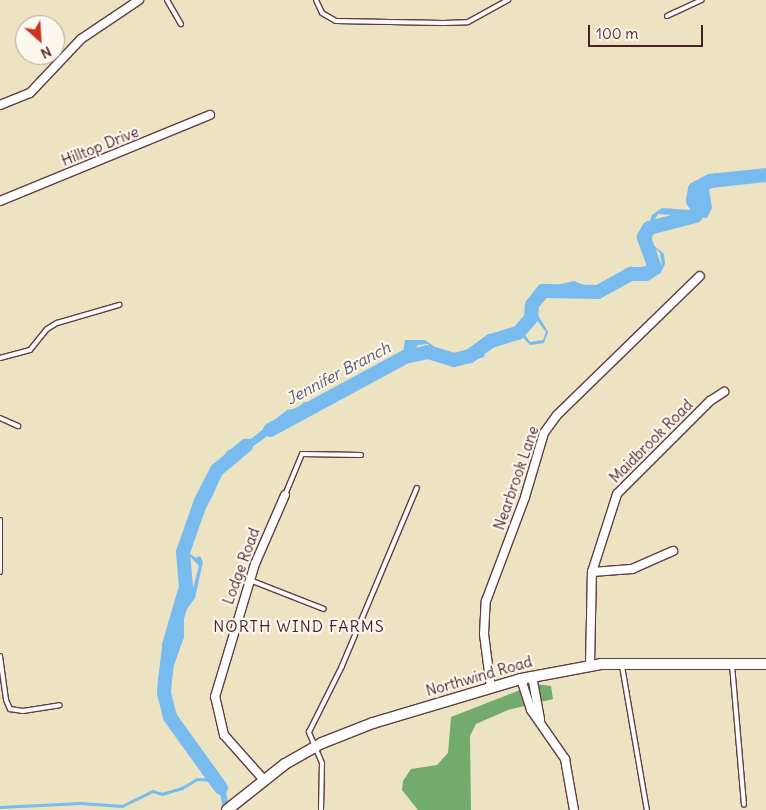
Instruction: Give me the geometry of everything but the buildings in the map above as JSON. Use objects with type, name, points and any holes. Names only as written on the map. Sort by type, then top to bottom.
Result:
[{"type":"street","points":[[0,105],[30,93],[80,39],[139,0]]},
{"type":"street","name":"Hilltop Drive","points":[[0,201],[210,115]]},
{"type":"street","name":"Nearbrook Lane","points":[[491,688],[484,634],[486,601],[525,497],[544,433],[557,414],[700,276]]},
{"type":"street","name":"Maidbrook Road","points":[[590,665],[592,572],[607,517],[622,487],[710,401],[724,392]]},
{"type":"street","name":"Lodge Road","points":[[264,780],[224,735],[215,697],[250,580],[285,495]]},
{"type":"street","points":[[592,572],[632,569],[673,551]]},
{"type":"street","name":"Northwind Road","points":[[230,807],[264,780],[313,747],[373,723],[532,676],[590,665],[622,663],[766,664]]},
{"type":"street","points":[[532,676],[540,719]]},
{"type":"street","points":[[521,679],[531,710],[540,719],[564,759],[574,810]]},
{"type":"lane","points":[[167,0],[181,24]]},
{"type":"lane","points":[[316,0],[322,13],[336,21],[443,24],[474,20],[508,0]]},
{"type":"lane","points":[[667,16],[702,0]]},
{"type":"lane","points":[[0,358],[30,350],[47,329],[57,323],[119,305]]},
{"type":"lane","points":[[0,418],[18,426]]},
{"type":"lane","points":[[285,495],[304,453],[361,455]]},
{"type":"lane","points":[[320,810],[322,763],[313,747],[309,732],[342,666],[417,488]]},
{"type":"lane","points":[[0,520],[0,572]]},
{"type":"lane","points":[[250,580],[324,609]]},
{"type":"lane","points":[[0,656],[6,700],[10,709],[23,711],[60,705]]},
{"type":"lane","points":[[622,663],[647,810]]},
{"type":"lane","points":[[732,664],[744,804]]},
{"type":"green space","points":[[536,684],[551,686],[553,699],[508,710],[476,724],[470,736],[471,810],[418,810],[402,790],[403,781],[411,769],[437,765],[448,753],[451,717]]},
{"type":"water","name":"Jennifer Branch","points":[[714,173],[741,176],[766,173],[766,178],[735,180],[719,177],[708,182],[712,208],[707,218],[658,214],[646,235],[647,240],[664,254],[665,264],[660,274],[635,270],[604,294],[566,284],[535,301],[535,310],[548,332],[544,343],[530,345],[518,332],[510,331],[488,342],[484,357],[462,364],[447,360],[428,344],[418,345],[393,371],[342,391],[296,415],[255,445],[227,460],[213,495],[187,543],[189,553],[196,558],[200,556],[203,562],[195,598],[184,613],[184,637],[167,685],[172,697],[172,722],[194,742],[225,788],[230,810],[223,810],[219,787],[211,771],[194,745],[180,736],[169,722],[165,709],[164,685],[179,636],[181,610],[193,588],[199,566],[185,551],[186,533],[202,510],[212,490],[214,473],[227,451],[252,438],[287,410],[298,408],[304,402],[313,403],[342,384],[394,366],[402,357],[405,340],[425,340],[452,359],[462,361],[489,338],[510,329],[521,329],[530,342],[543,340],[546,332],[532,314],[535,290],[574,281],[599,291],[636,268],[647,266],[658,271],[662,265],[660,253],[644,238],[652,215],[662,208],[690,210],[697,200],[703,182]]},
{"type":"waterway","name":"Jennifer Branch","points":[[270,430],[405,357],[428,352],[454,360],[470,356],[491,341],[518,333],[531,318],[532,305],[543,291],[598,292],[631,274],[646,274],[655,268],[644,237],[649,228],[695,216],[699,210],[693,201],[695,189],[710,181],[766,175]]},
{"type":"waterway","name":"Jennifer Branch","points":[[221,788],[170,717],[164,693],[169,645],[186,587],[183,552],[201,501],[217,470],[246,446]]},
{"type":"waterway","points":[[0,807],[80,803],[122,806],[153,791],[162,794],[182,788],[197,779],[216,780]]},
{"type":"district","name":"NORTH WIND FARMS","points":[[299,626]]}]
